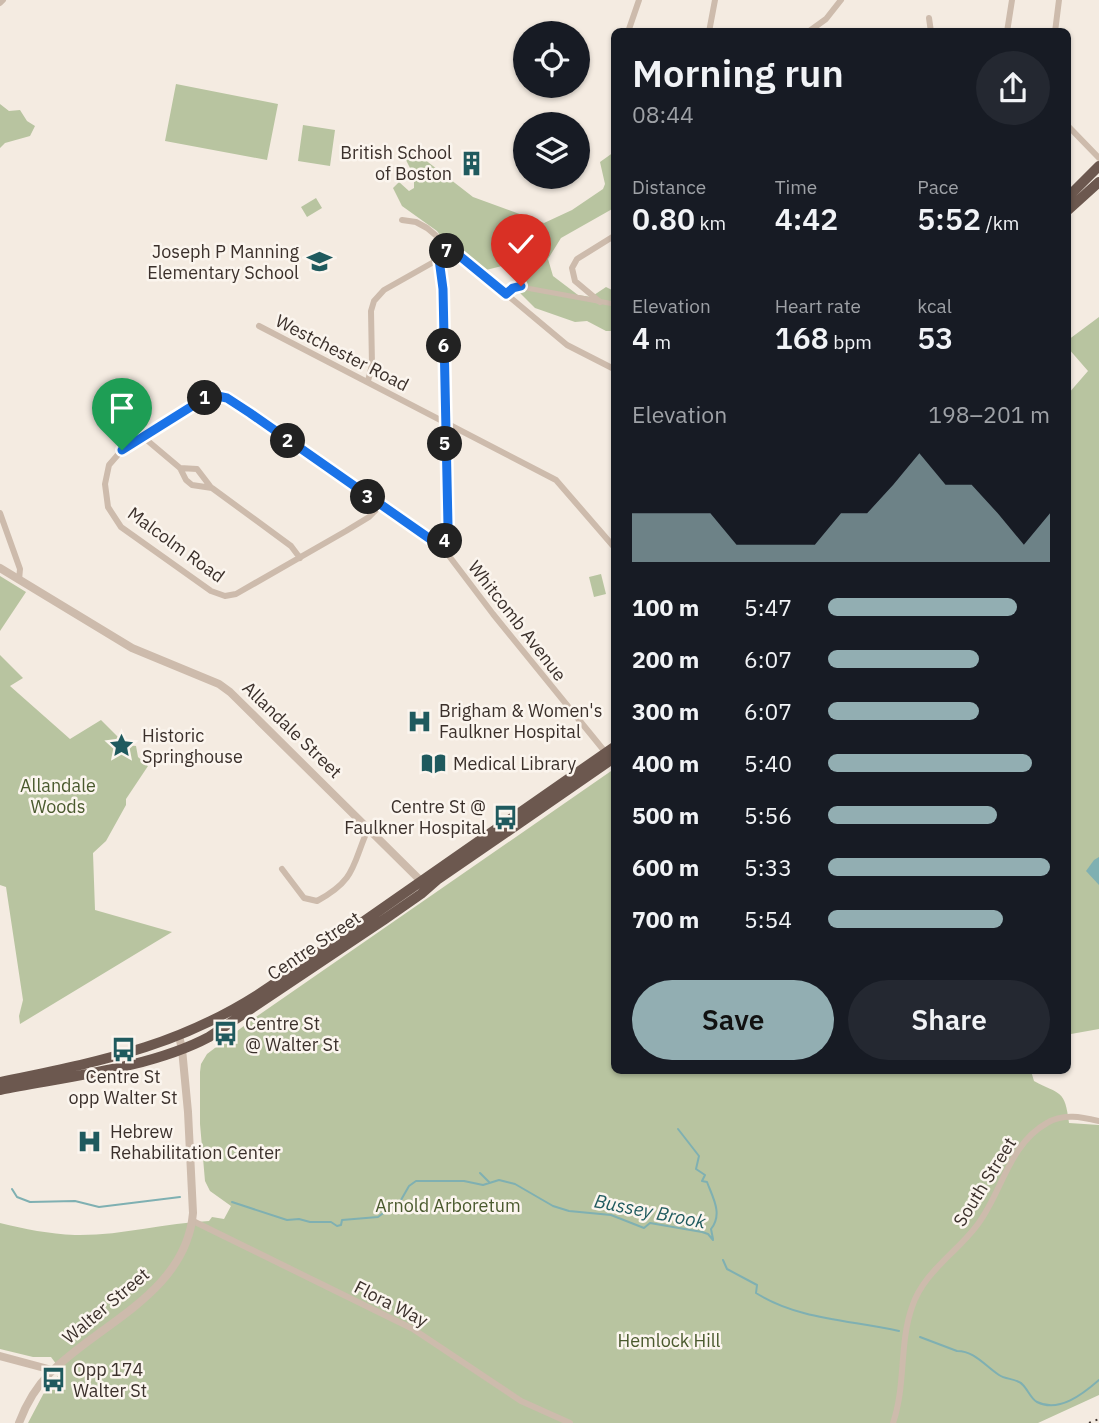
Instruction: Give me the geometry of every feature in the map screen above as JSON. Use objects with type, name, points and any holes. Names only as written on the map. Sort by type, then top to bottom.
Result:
[{"type":"highway","points":[[1071,194],[1099,166]]},
{"type":"highway","points":[[1071,207],[1099,182]]},
{"type":"highway","name":"Centre Street","points":[[0,1090],[140,1062],[182,1049],[228,1026],[611,755]]},
{"type":"highway","name":"Centre Street","points":[[0,1082],[110,1059],[178,1036],[260,993],[424,885]]},
{"type":"street","points":[[629,28],[639,0]]},
{"type":"street","points":[[710,28],[715,0]]},
{"type":"street","points":[[814,28],[826,19],[841,0]]},
{"type":"street","points":[[1056,28],[1059,0]]},
{"type":"street","points":[[1007,28],[1010,1]]},
{"type":"street","points":[[929,18],[930,28]]},
{"type":"street","points":[[1071,129],[1099,158]]},
{"type":"street","points":[[402,220],[421,224],[567,345],[611,367]]},
{"type":"street","points":[[600,302],[575,281],[572,265],[611,238]]},
{"type":"street","points":[[368,381],[372,365],[371,310],[374,301],[384,290],[439,259],[450,248]]},
{"type":"street","points":[[439,259],[443,289],[448,526],[443,548]]},
{"type":"street","points":[[506,294],[521,286],[611,304]]},
{"type":"street","name":"Westchester Road","points":[[259,326],[556,480],[611,544]]},
{"type":"street","name":"Whitcomb Avenue","points":[[142,436],[205,398],[220,396],[250,413],[443,548],[499,623],[611,755]]},
{"type":"street","points":[[142,436],[180,468],[192,485],[212,488]]},
{"type":"street","name":"Malcolm Road","points":[[142,436],[122,450],[109,465],[106,474],[108,507],[121,527],[211,591],[225,596],[236,594],[300,558],[369,517],[380,506]]},
{"type":"street","points":[[180,468],[197,469],[212,488],[283,540],[300,558]]},
{"type":"street","points":[[0,513],[20,569],[19,580]]},
{"type":"street","name":"Allandale Street","points":[[0,568],[132,648],[219,684],[230,692],[369,827],[424,885]]},
{"type":"street","points":[[282,869],[304,898],[317,901],[351,874],[369,827]]},
{"type":"street","name":"Walter Street","points":[[19,1423],[32,1396],[52,1370],[121,1318],[157,1286],[175,1263],[193,1221],[182,1049],[178,1036]]},
{"type":"street","name":"South Street","points":[[893,1423],[900,1395],[908,1318],[919,1289],[937,1266],[977,1226],[1008,1167],[1036,1130],[1060,1118],[1082,1117],[1099,1121]]},
{"type":"street","name":"Flora Way","points":[[193,1221],[413,1329],[521,1401],[570,1423]]},
{"type":"street","points":[[0,1356],[52,1370]]},
{"type":"green space","points":[[176,84],[278,104],[267,160],[165,141]]},
{"type":"green space","points":[[0,104],[9,111],[20,110],[27,121],[35,126],[30,136],[5,143],[0,148]]},
{"type":"green space","points":[[303,125],[335,130],[330,166],[298,161]]},
{"type":"green space","points":[[409,152],[415,152],[473,197],[544,223],[572,210],[603,189],[605,184],[600,162],[611,154],[611,210],[561,238],[548,259],[553,276],[578,295],[591,297],[606,287],[611,290],[611,331],[587,321],[575,322],[535,308],[519,292],[521,268],[506,265],[486,270],[448,246],[437,231],[402,206],[393,188],[399,182],[409,191],[414,188],[414,176],[406,160]]},
{"type":"green space","points":[[316,198],[322,208],[307,217],[301,207]]},
{"type":"green space","points":[[1099,317],[1099,1029],[1071,1034],[1071,391],[1088,371],[1071,351],[1071,338]]},
{"type":"green space","points":[[601,574],[606,594],[594,597],[589,577]]},
{"type":"green space","points":[[0,576],[26,592],[0,631]]},
{"type":"green space","name":"Allandale Woods","points":[[0,655],[23,678],[10,686],[70,739],[101,720],[126,745],[136,746],[138,757],[148,766],[126,799],[126,805],[106,841],[93,853],[95,910],[172,932],[20,1024],[23,1000],[6,887],[0,885]]},
{"type":"green space","name":"Arnold Arboretum","points":[[611,771],[611,1074],[1032,1074],[1034,1081],[1060,1094],[1066,1104],[1069,1123],[1099,1125],[1099,1395],[1038,1423],[28,1423],[47,1387],[62,1372],[51,1357],[33,1357],[0,1349],[0,1223],[46,1232],[92,1235],[209,1221],[212,1217],[224,1219],[231,1206],[210,1191],[205,1181],[200,1124],[201,1064],[207,1054],[253,1019]]},
{"type":"water","points":[[1099,857],[1099,885],[1086,871]]},
{"type":"waterway","points":[[678,1129],[699,1156],[696,1169],[705,1175],[702,1181],[707,1182],[714,1200],[717,1212],[711,1229],[713,1239]]},
{"type":"waterway","points":[[480,1173],[489,1182]]},
{"type":"waterway","name":"Bussey Brook","points":[[232,1202],[287,1220],[331,1222],[337,1226],[341,1225],[342,1220],[378,1217],[401,1200],[409,1186],[416,1181],[464,1181],[483,1185],[499,1180],[515,1184],[553,1206],[569,1211],[611,1215],[644,1228],[650,1223],[702,1232],[713,1240]]},
{"type":"waterway","name":"Bussey Brook","points":[[12,1189],[17,1197],[30,1202],[75,1201],[99,1207],[180,1197]]},
{"type":"waterway","name":"Bussey Brook","points":[[723,1260],[727,1269],[757,1285],[756,1293],[790,1309],[899,1331]]},
{"type":"waterway","name":"Bussey Brook","points":[[920,1337],[975,1356],[999,1375],[1021,1383],[1035,1401],[1045,1405],[1062,1404],[1086,1391],[1099,1380]]},
{"type":"railway","points":[[1089,1423],[1099,1419]]},
{"type":"place","name":"British School of Boston","points":[[472,163]]},
{"type":"place","name":"Joseph P Manning Elementary School","points":[[319,262]]},
{"type":"place","name":"Brigham & Women's Faulkner Hospital","points":[[419,721]]},
{"type":"place","name":"Historic Springhouse","points":[[122,746]]},
{"type":"place","name":"Medical Library","points":[[433,764]]},
{"type":"place","name":"Centre St @ Faulkner Hospital","points":[[506,817]]},
{"type":"place","name":"Centre St @ Walter St","points":[[225,1034]]},
{"type":"place","name":"Centre St opp Walter St","points":[[123,1050]]},
{"type":"place","name":"Hebrew Rehabilitation Center","points":[[90,1142]]},
{"type":"place","name":"Opp 174 Walter St","points":[[53,1380]]},
{"type":"route","points":[[122,450],[205,398],[213,395],[227,398],[443,548],[448,526],[443,289],[439,259],[450,248],[506,294],[521,286]]},
{"type":"park label","name":"Hemlock Hill","points":[[669,1341]]}]
